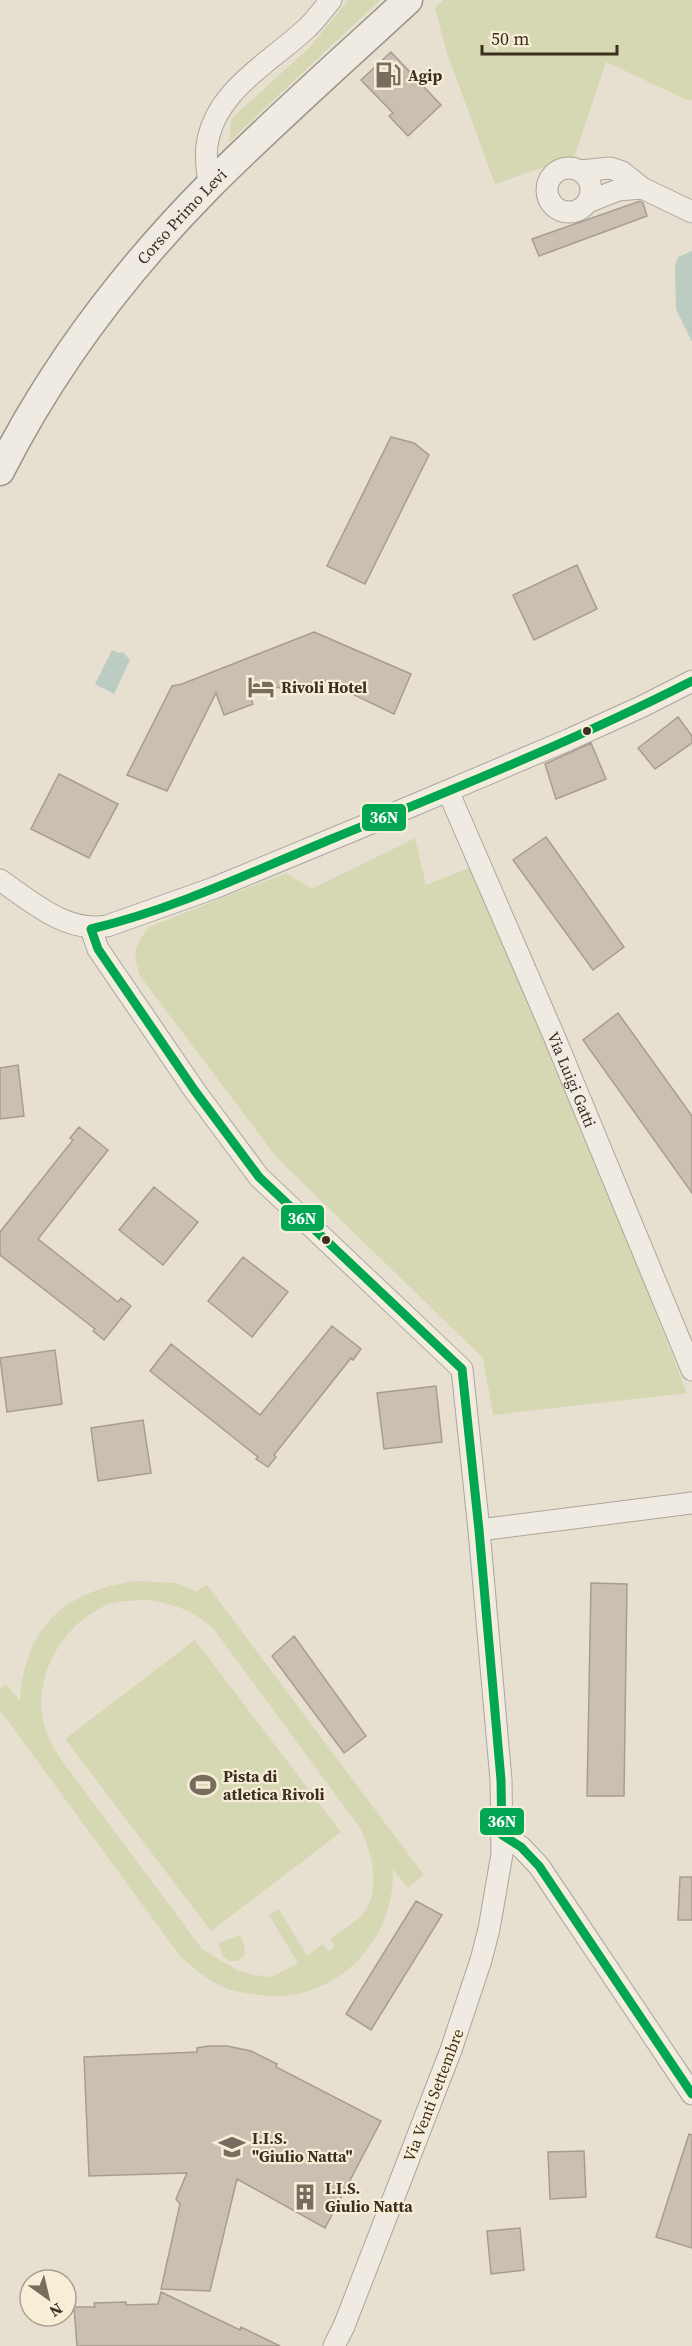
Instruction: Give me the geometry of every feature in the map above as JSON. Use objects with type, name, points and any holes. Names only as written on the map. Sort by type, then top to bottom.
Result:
[{"type":"main road","name":"Corso Primo Levi","points":[[0,471],[50,384],[133,270],[209,186],[408,0]]},
{"type":"street","points":[[209,186],[207,145],[214,121],[226,100],[308,27],[331,0]]},
{"type":"street","points":[[642,188],[618,190],[588,202],[579,210],[567,212],[554,206],[548,194],[550,181],[559,171],[610,168],[622,172],[642,188],[692,212]]},
{"type":"street","points":[[580,171],[585,175],[591,188],[588,202]]},
{"type":"street","points":[[0,880],[59,918],[74,925],[91,929],[124,921],[168,906],[448,791],[568,740],[692,681]]},
{"type":"street","name":"Via Luigi Gatti","points":[[448,791],[554,1036],[692,1370]]},
{"type":"street","name":"Via Venti Settembre","points":[[91,929],[98,949],[195,1091],[259,1177],[462,1369],[501,1780],[502,1854],[481,1960],[451,2050],[344,2326],[334,2346]]},
{"type":"street","points":[[479,1530],[692,1503]]},
{"type":"street","points":[[502,1835],[521,1847],[539,1866],[692,2094]]},
{"type":"green space","points":[[348,0],[380,0],[229,142],[231,119],[310,47]]},
{"type":"green space","points":[[443,0],[692,0],[692,100],[685,99],[606,62],[574,157],[495,184],[447,53],[435,8]]},
{"type":"green space","points":[[415,838],[426,885],[479,864],[687,1393],[493,1415],[483,1358],[277,1158],[140,976],[135,955],[137,945],[149,927],[286,873],[312,889]]},
{"type":"green space","points":[[136,1581],[176,1583],[196,1592],[207,1585],[424,1875],[408,1888],[393,1869],[391,1897],[383,1923],[370,1946],[352,1966],[331,1981],[307,1991],[281,1996],[252,1994],[225,1988],[196,1970],[180,1956],[0,1710],[0,1689],[6,1684],[20,1701],[23,1675],[30,1652],[40,1633],[53,1617],[69,1604],[111,1586]],"holes":[[[146,1600],[189,1612],[213,1628],[360,1828],[368,1847],[374,1879],[370,1900],[359,1918],[330,1939],[335,1946],[329,1951],[323,1944],[307,1956],[279,1909],[269,1915],[298,1963],[272,1977],[238,1971],[202,1949],[60,1758],[44,1725],[41,1706],[47,1670],[65,1637],[78,1624],[109,1604]]]},
{"type":"green space","points":[[195,1640],[341,1832],[211,1931],[65,1739]]},
{"type":"green space","points":[[240,1935],[245,1948],[244,1956],[237,1961],[229,1961],[223,1956],[218,1943]]},
{"type":"shaded area","points":[[692,251],[692,342],[676,309],[675,266],[678,257]]},
{"type":"shaded area","points":[[112,650],[123,652],[130,660],[114,694],[95,684]]},
{"type":"building","points":[[391,52],[441,105],[408,136],[389,116],[393,113],[361,80]]},
{"type":"building","points":[[640,201],[643,203],[647,216],[539,256],[532,239]]},
{"type":"building","points":[[391,437],[414,443],[429,455],[365,584],[327,566]]},
{"type":"building","points":[[577,565],[597,609],[534,640],[513,595]]},
{"type":"building","points":[[314,632],[411,674],[394,714],[321,679],[285,694],[279,687],[250,696],[253,704],[224,715],[216,693],[167,791],[127,775],[172,686]]},
{"type":"building","points":[[678,717],[692,736],[692,743],[655,769],[638,748]]},
{"type":"building","points":[[591,743],[606,779],[556,799],[545,764]]},
{"type":"building","points":[[59,774],[118,804],[89,858],[31,829]]},
{"type":"building","points":[[546,837],[624,947],[593,970],[513,860]]},
{"type":"building","points":[[618,1013],[692,1116],[692,1193],[583,1040]]},
{"type":"building","points":[[18,1065],[24,1116],[0,1119],[0,1068]]},
{"type":"building","points":[[79,1127],[108,1150],[38,1239],[118,1302],[121,1298],[131,1306],[104,1340],[93,1331],[95,1329],[0,1255],[0,1232],[73,1140],[70,1138]]},
{"type":"building","points":[[154,1187],[198,1222],[163,1265],[119,1230]]},
{"type":"building","points":[[243,1257],[288,1292],[252,1337],[208,1301]]},
{"type":"building","points":[[332,1326],[361,1349],[353,1360],[351,1358],[274,1455],[276,1457],[268,1467],[150,1371],[171,1344],[260,1415]]},
{"type":"building","points":[[55,1350],[62,1404],[7,1412],[0,1358]]},
{"type":"building","points":[[436,1386],[442,1442],[384,1449],[377,1393]]},
{"type":"building","points":[[143,1420],[151,1473],[98,1481],[91,1428]]},
{"type":"building","points":[[591,1583],[627,1584],[624,1796],[587,1796]]},
{"type":"building","points":[[294,1636],[366,1736],[344,1753],[272,1656]]},
{"type":"building","points":[[680,1877],[692,1877],[692,1920],[678,1920]]},
{"type":"building","points":[[416,1901],[442,1915],[371,2030],[346,2014]]},
{"type":"building","name":"I.I.S. Giulio Natta","points":[[227,2046],[251,2051],[277,2064],[276,2067],[381,2121],[325,2228],[237,2179],[210,2291],[161,2289],[180,2204],[176,2199],[187,2173],[89,2176],[84,2057],[197,2052],[197,2048]]},
{"type":"building","points":[[689,2134],[692,2135],[692,2248],[656,2237]]},
{"type":"building","points":[[584,2151],[586,2197],[550,2199],[548,2152]]},
{"type":"building","points":[[520,2228],[524,2270],[491,2274],[487,2231]]},
{"type":"building","points":[[161,2292],[240,2330],[241,2327],[280,2346],[77,2346],[76,2328],[78,2328],[78,2307],[95,2307],[94,2303],[158,2304]]},
{"type":"transit line","name":"36N","points":[[692,681],[604,724],[244,876],[153,911],[91,929],[98,949],[195,1091],[259,1177],[462,1369],[501,1780],[502,1835],[521,1847],[539,1866],[692,2094]]},
{"type":"place","name":"Agip","points":[[388,75]]},
{"type":"place","name":"Rivoli Hotel","points":[[261,687]]},
{"type":"place","name":"Pista di atletica Rivoli","points":[[203,1785]]},
{"type":"place","name":"I.I.S. \"Giulio Natta\"","points":[[232,2147]]},
{"type":"place","name":"I.I.S. Giulio Natta","points":[[305,2197]]}]
